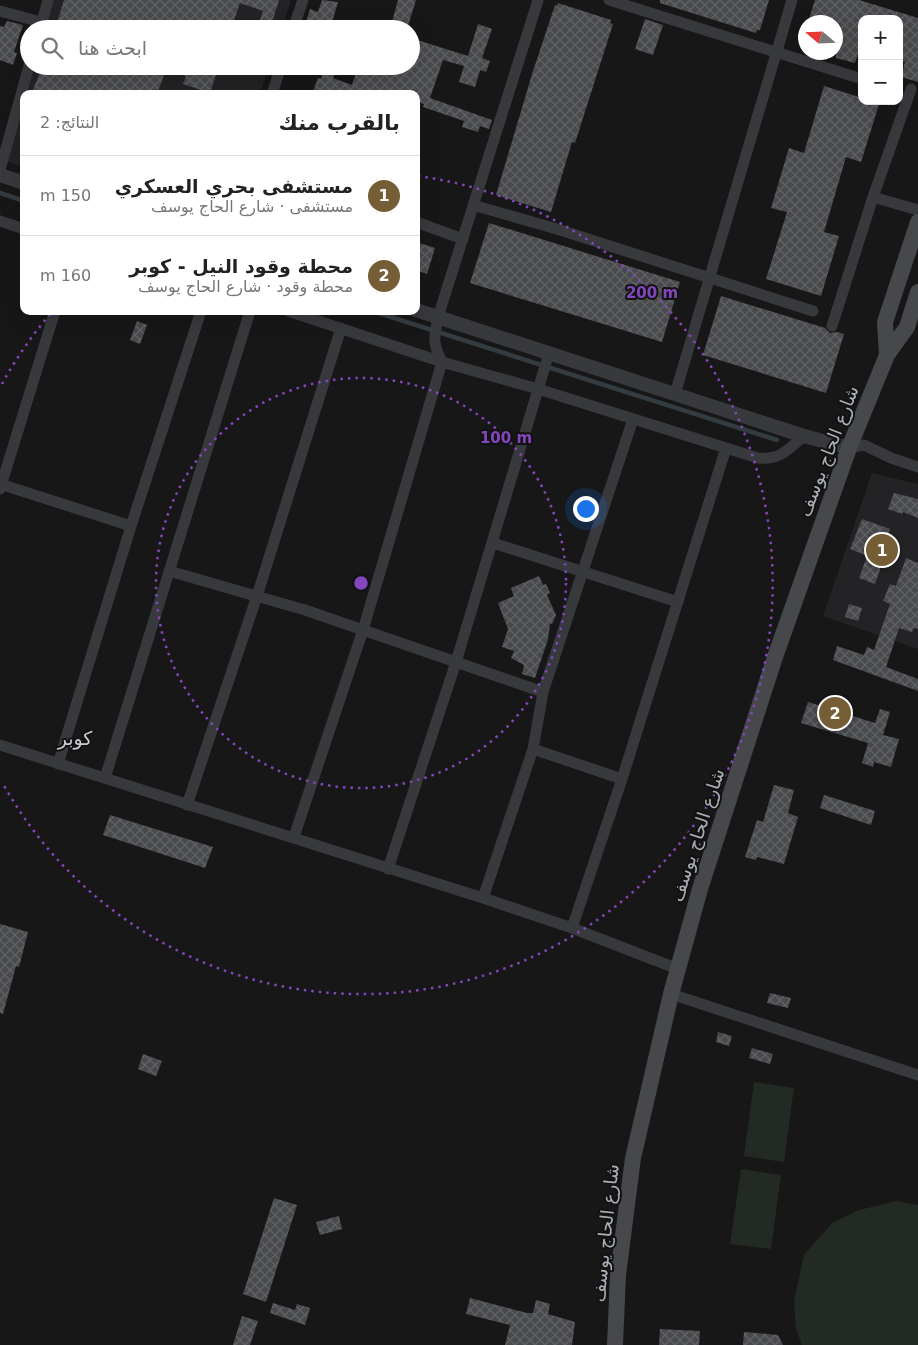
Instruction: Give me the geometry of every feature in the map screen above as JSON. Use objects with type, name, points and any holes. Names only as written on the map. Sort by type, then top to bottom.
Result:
[{"type":"main road","name":"شارع الحاج يوسف","points":[[887,355],[886,322],[918,222]]},
{"type":"main road","name":"شارع الحاج يوسف","points":[[616,1345],[618,1275],[633,1158],[671,994],[700,889],[775,657],[849,448],[887,355],[907,326],[918,292]]},
{"type":"street","points":[[42,20],[48,0]]},
{"type":"street","points":[[296,20],[303,0]]},
{"type":"street","points":[[294,837],[363,630],[442,362],[435,347],[434,337],[437,321],[538,0]]},
{"type":"street","points":[[609,0],[858,78]]},
{"type":"street","points":[[675,394],[792,0]]},
{"type":"street","points":[[0,11],[24,20]]},
{"type":"street","points":[[22,90],[26,75]]},
{"type":"street","points":[[273,90],[278,75]]},
{"type":"street","points":[[832,326],[873,197],[911,89]]},
{"type":"street","points":[[0,170],[20,98]]},
{"type":"street","points":[[0,175],[20,182]]},
{"type":"street","points":[[873,197],[918,210]]},
{"type":"street","points":[[473,205],[560,230],[813,311]]},
{"type":"street","points":[[0,221],[20,228]]},
{"type":"street","points":[[420,223],[463,239]]},
{"type":"street","points":[[420,312],[437,321],[675,394],[804,436],[849,448],[864,445],[891,458],[918,467]]},
{"type":"street","points":[[54,315],[0,485],[132,526]]},
{"type":"street","points":[[58,764],[132,526],[201,315]]},
{"type":"street","points":[[105,778],[249,315]]},
{"type":"street","points":[[301,315],[442,362],[538,389],[758,458],[770,459],[784,453],[804,436]]},
{"type":"street","points":[[187,805],[257,596],[342,328]]},
{"type":"street","points":[[388,869],[456,662],[548,356]]},
{"type":"street","points":[[483,898],[533,749],[543,692],[633,419]]},
{"type":"street","points":[[572,928],[622,779],[726,448]]},
{"type":"street","points":[[493,543],[678,602]]},
{"type":"street","points":[[169,571],[305,610],[543,692]]},
{"type":"street","points":[[0,745],[483,898],[572,928],[678,969]]},
{"type":"street","points":[[533,749],[622,779]]},
{"type":"street","points":[[671,994],[918,1075]]},
{"type":"shaded area","points":[[52,0],[291,0],[285,20],[46,20]]},
{"type":"shaded area","points":[[27,75],[266,75],[261,90],[22,90]]},
{"type":"shaded area","points":[[20,97],[20,166],[0,159]]},
{"type":"shaded area","points":[[872,473],[918,484],[918,649],[823,616]]},
{"type":"shaded area","points":[[754,1082],[794,1088],[784,1162],[744,1156]]},
{"type":"shaded area","points":[[741,1169],[781,1175],[771,1249],[730,1244]]},
{"type":"shaded area","points":[[897,1201],[918,1205],[918,1345],[802,1345],[796,1329],[794,1301],[804,1255],[832,1223],[859,1210]]},
{"type":"building","points":[[64,0],[279,0],[273,20],[260,20],[263,11],[240,3],[234,20],[58,20]]},
{"type":"building","points":[[322,0],[338,2],[333,20],[307,20],[310,9],[318,12]]},
{"type":"building","points":[[398,0],[416,0],[410,20],[392,20]]},
{"type":"building","points":[[660,0],[769,0],[760,30],[757,30],[756,33],[660,3]]},
{"type":"building","points":[[815,0],[859,0],[918,18],[918,82],[903,78],[905,62],[903,61],[903,15],[858,15],[858,54],[855,63],[843,60],[843,15],[810,15]]},
{"type":"building","points":[[558,3],[611,20],[610,23],[613,24],[575,143],[572,142],[551,212],[496,195],[533,71],[555,5],[557,6]]},
{"type":"building","points":[[645,19],[663,25],[653,55],[635,49]]},
{"type":"building","points":[[7,21],[20,24],[20,34],[14,52],[17,53],[13,65],[0,60],[0,26],[4,27]]},
{"type":"building","points":[[478,24],[492,29],[482,58],[490,61],[486,72],[480,70],[475,87],[459,82],[464,66],[443,60],[430,98],[492,120],[489,129],[480,126],[478,132],[462,127],[464,121],[423,107],[424,104],[420,102],[420,90],[314,90],[318,78],[321,79],[322,75],[334,75],[333,78],[352,85],[355,75],[420,75],[420,41],[468,56]]},
{"type":"building","points":[[39,75],[164,75],[158,90],[33,90]]},
{"type":"building","points":[[183,75],[216,75],[211,90],[201,90],[183,84],[186,76]]},
{"type":"building","points":[[824,86],[858,97],[858,105],[879,105],[861,162],[846,157],[824,232],[839,236],[821,296],[766,279],[787,212],[771,208],[789,148],[804,153]]},
{"type":"building","points":[[489,223],[680,282],[662,342],[470,283]]},
{"type":"building","points":[[420,243],[435,248],[427,274],[420,271]]},
{"type":"building","points":[[721,296],[825,328],[830,333],[844,334],[826,393],[703,355]]},
{"type":"building","points":[[137,321],[147,325],[140,344],[130,340]]},
{"type":"building","points":[[894,493],[918,499],[918,518],[888,509]]},
{"type":"building","points":[[862,519],[890,529],[886,539],[890,541],[875,584],[859,578],[867,556],[850,549]]},
{"type":"building","points":[[906,558],[918,563],[918,629],[914,628],[912,632],[899,628],[886,667],[918,679],[918,691],[833,660],[837,646],[864,655],[867,647],[874,650],[890,604],[883,601],[890,584],[896,586]]},
{"type":"building","points":[[539,576],[543,585],[546,584],[550,593],[547,595],[556,615],[552,624],[550,624],[548,639],[535,678],[522,674],[524,665],[511,658],[514,651],[502,647],[508,629],[498,603],[514,596],[511,588]]},
{"type":"building","points":[[849,604],[862,608],[858,621],[845,617]]},
{"type":"building","points":[[808,702],[875,723],[880,709],[890,712],[883,735],[899,739],[891,767],[874,762],[873,767],[862,763],[868,743],[801,723]]},
{"type":"building","points":[[774,785],[794,790],[788,813],[798,817],[784,864],[757,857],[756,860],[745,857],[757,820],[763,822]]},
{"type":"building","points":[[824,795],[875,811],[871,825],[820,808]]},
{"type":"building","points":[[110,815],[213,847],[205,868],[103,835]]},
{"type":"building","points":[[0,924],[28,932],[19,967],[16,966],[3,1014],[0,1013]]},
{"type":"building","points":[[770,993],[791,998],[788,1008],[767,1003]]},
{"type":"building","points":[[718,1032],[732,1036],[729,1046],[716,1042]]},
{"type":"building","points":[[752,1048],[773,1054],[770,1064],[749,1058]]},
{"type":"building","points":[[143,1054],[162,1061],[156,1076],[138,1069]]},
{"type":"building","points":[[274,1198],[297,1205],[266,1302],[243,1294]]},
{"type":"building","points":[[339,1216],[342,1229],[320,1235],[316,1222]]},
{"type":"building","points":[[470,1298],[527,1313],[533,1313],[536,1300],[550,1304],[548,1314],[575,1322],[572,1345],[505,1345],[510,1325],[466,1314]]},
{"type":"building","points":[[273,1303],[295,1310],[297,1304],[310,1308],[305,1325],[270,1313]]},
{"type":"building","points":[[242,1316],[258,1321],[250,1345],[233,1345]]},
{"type":"building","points":[[660,1329],[700,1331],[699,1345],[659,1345]]},
{"type":"building","points":[[744,1332],[778,1335],[783,1345],[743,1345]]},
{"type":"waterway","points":[[0,193],[20,200]]},
{"type":"waterway","points":[[385,315],[777,440]]},
{"type":"place","name":"مستشفى بحري العسكري","points":[[882,550]]},
{"type":"place","name":"محطة وقود النيل - كوبر","points":[[835,713]]},
{"type":"district","name":"كوبر","points":[[75,738]]}]
